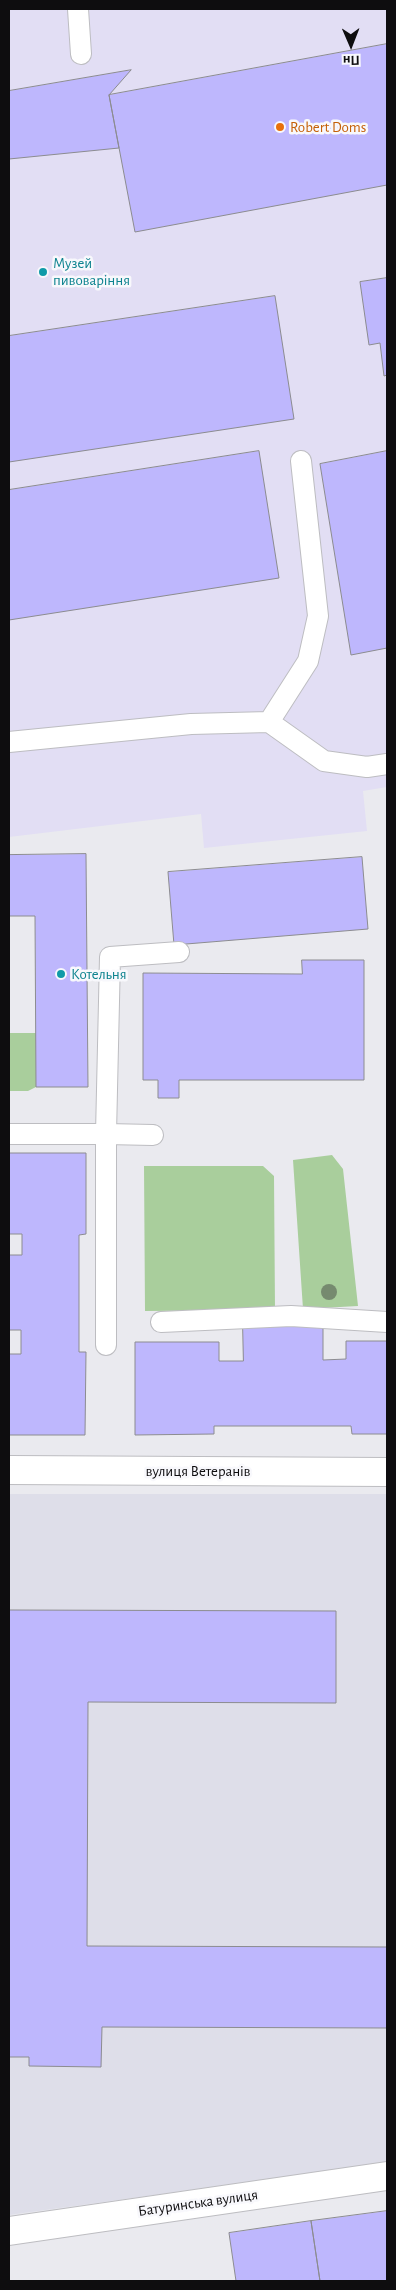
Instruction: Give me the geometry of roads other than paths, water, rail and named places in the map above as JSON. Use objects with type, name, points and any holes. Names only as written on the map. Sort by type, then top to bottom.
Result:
[{"type":"street","name":"вулиця Ветеранів","points":[[9,1470],[387,1472]]},
{"type":"street","name":"Батуринська вулиця","points":[[9,2231],[387,2176]]},
{"type":"lane","points":[[78,9],[81,54]]},
{"type":"lane","points":[[269,722],[308,661],[318,616],[301,461]]},
{"type":"lane","points":[[9,742],[191,724],[269,722],[324,761],[367,767],[387,764]]},
{"type":"lane","points":[[106,1345],[106,1134],[110,957],[179,952]]},
{"type":"lane","points":[[9,1134],[153,1135]]},
{"type":"lane","points":[[161,1322],[291,1316],[387,1322]]},
{"type":"place","name":"Robert Doms","points":[[280,127]]},
{"type":"place","name":"Музей пивоваріння","points":[[43,272]]},
{"type":"place","name":"Котельня","points":[[61,974]]}]
